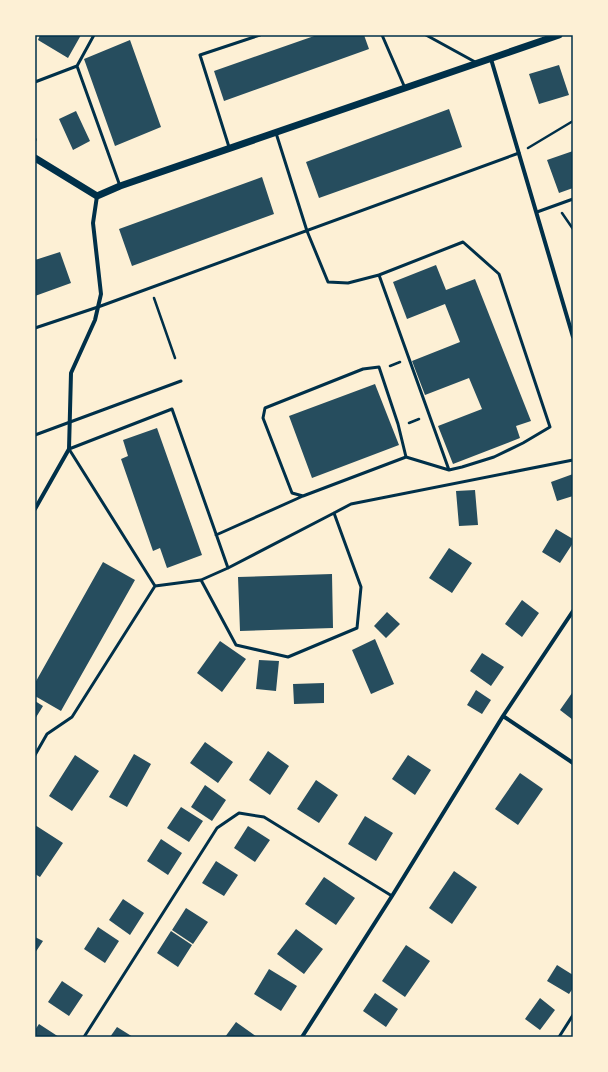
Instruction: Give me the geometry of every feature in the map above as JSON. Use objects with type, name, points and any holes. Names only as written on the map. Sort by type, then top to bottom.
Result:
[{"type":"street","points":[[97,196],[120,186],[559,35]]},
{"type":"street","points":[[491,59],[573,337]]},
{"type":"street","points":[[35,158],[97,196]]},
{"type":"street","points":[[35,509],[69,449],[71,373],[95,320],[101,294],[93,223],[97,196]]},
{"type":"street","points":[[302,1037],[392,896],[503,716],[573,611]]},
{"type":"street","points":[[503,716],[573,763]]},
{"type":"lane","points":[[35,82],[77,66],[94,35]]},
{"type":"lane","points":[[230,149],[200,55],[260,35]]},
{"type":"lane","points":[[382,35],[405,89]]},
{"type":"lane","points":[[426,35],[478,64]]},
{"type":"lane","points":[[77,66],[120,186]]},
{"type":"lane","points":[[216,535],[303,496],[406,457],[449,470],[494,457],[522,443],[550,426],[499,274],[463,242],[379,275],[348,284],[328,282],[306,231],[276,133]]},
{"type":"lane","points":[[35,328],[98,307],[519,153]]},
{"type":"lane","points":[[537,212],[573,199]]},
{"type":"lane","points":[[379,275],[449,470]]},
{"type":"lane","points":[[303,496],[292,493],[263,418],[265,408],[363,368],[379,367],[406,457]]},
{"type":"lane","points":[[35,435],[181,381]]},
{"type":"lane","points":[[156,586],[69,449],[172,409],[228,568]]},
{"type":"lane","points":[[35,755],[47,734],[72,717],[156,586],[201,580],[228,568],[351,504],[573,460]]},
{"type":"lane","points":[[201,580],[236,645],[288,657],[357,628],[361,587],[334,513]]},
{"type":"lane","points":[[84,1037],[217,828],[239,813],[264,816],[392,896]]},
{"type":"lane","points":[[560,1037],[573,1015]]},
{"type":"path","points":[[519,153],[573,121]]},
{"type":"path","points":[[556,205],[573,229]]},
{"type":"path","points":[[150,288],[175,358]]},
{"type":"path","points":[[380,371],[408,359]]},
{"type":"path","points":[[398,428],[429,416]]},
{"type":"building","points":[[40,35],[81,35],[68,58],[38,40]]},
{"type":"building","points":[[317,35],[364,35],[369,49],[224,101],[214,71]]},
{"type":"building","points":[[130,40],[161,127],[115,146],[84,59]]},
{"type":"building","points":[[559,65],[569,95],[539,104],[529,74]]},
{"type":"building","points":[[449,109],[462,147],[319,198],[306,162]]},
{"type":"building","points":[[76,111],[90,141],[73,150],[59,119]]},
{"type":"building","points":[[573,151],[573,188],[559,193],[547,160]]},
{"type":"building","points":[[262,177],[274,214],[132,266],[119,229]]},
{"type":"building","points":[[60,252],[71,283],[35,296],[35,260]]},
{"type":"building","points":[[436,265],[446,290],[475,279],[531,421],[516,426],[520,438],[453,464],[438,426],[482,409],[469,378],[425,395],[412,361],[460,342],[445,304],[407,319],[393,282]]},
{"type":"building","points":[[375,384],[399,445],[312,478],[289,416]]},
{"type":"building","points":[[157,428],[202,555],[167,568],[160,548],[153,551],[121,459],[128,456],[123,440]]},
{"type":"building","points":[[573,474],[573,496],[557,501],[551,482]]},
{"type":"building","points":[[475,490],[478,525],[459,526],[456,491]]},
{"type":"building","points":[[556,529],[573,539],[573,543],[560,563],[542,552]]},
{"type":"building","points":[[449,548],[472,563],[452,593],[429,578]]},
{"type":"building","points":[[103,562],[135,580],[61,711],[35,696],[35,683]]},
{"type":"building","points":[[332,574],[333,628],[240,631],[238,577]]},
{"type":"building","points":[[522,600],[539,613],[522,637],[505,624]]},
{"type":"building","points":[[387,612],[400,624],[386,638],[374,626]]},
{"type":"building","points":[[375,639],[394,684],[371,694],[352,650]]},
{"type":"building","points":[[220,641],[246,659],[222,692],[197,673]]},
{"type":"building","points":[[482,653],[504,667],[491,686],[470,671]]},
{"type":"building","points":[[259,660],[279,661],[276,691],[256,689]]},
{"type":"building","points":[[324,683],[324,703],[294,704],[293,684]]},
{"type":"building","points":[[476,690],[491,700],[482,714],[467,705]]},
{"type":"building","points":[[573,693],[573,720],[560,710]]},
{"type":"building","points":[[35,701],[43,706],[35,719]]},
{"type":"building","points":[[205,742],[233,762],[218,783],[190,763]]},
{"type":"building","points":[[268,751],[289,766],[270,795],[249,780]]},
{"type":"building","points":[[134,754],[151,764],[127,807],[109,797]]},
{"type":"building","points":[[75,755],[99,771],[72,811],[49,796]]},
{"type":"building","points":[[408,755],[431,770],[415,795],[392,779]]},
{"type":"building","points":[[520,773],[543,789],[518,825],[495,809]]},
{"type":"building","points":[[316,780],[338,795],[319,823],[297,809]]},
{"type":"building","points":[[205,785],[226,800],[212,821],[191,807]]},
{"type":"building","points":[[181,807],[203,821],[189,842],[167,828]]},
{"type":"building","points":[[365,816],[393,833],[376,861],[348,844]]},
{"type":"building","points":[[35,825],[63,843],[40,877],[35,874]]},
{"type":"building","points":[[248,826],[270,840],[255,862],[234,848]]},
{"type":"building","points":[[161,839],[182,853],[168,875],[147,861]]},
{"type":"building","points":[[216,861],[238,875],[224,896],[202,883]]},
{"type":"building","points":[[454,871],[477,887],[452,924],[429,908]]},
{"type":"building","points":[[324,877],[355,898],[336,925],[305,904]]},
{"type":"building","points":[[123,899],[144,913],[130,935],[109,920]]},
{"type":"building","points":[[186,908],[208,922],[193,944],[172,930]]},
{"type":"building","points":[[98,927],[119,941],[105,963],[84,949]]},
{"type":"building","points":[[296,929],[323,949],[304,974],[277,954]]},
{"type":"building","points":[[171,931],[192,945],[178,967],[157,953]]},
{"type":"building","points":[[35,937],[43,941],[35,953]]},
{"type":"building","points":[[406,945],[430,961],[405,997],[382,981]]},
{"type":"building","points":[[557,965],[573,975],[573,988],[569,994],[547,981]]},
{"type":"building","points":[[269,969],[297,986],[281,1011],[254,994]]},
{"type":"building","points":[[62,981],[83,995],[69,1016],[48,1002]]},
{"type":"building","points":[[375,993],[398,1009],[386,1027],[363,1011]]},
{"type":"building","points":[[540,998],[555,1010],[540,1030],[525,1019]]},
{"type":"building","points":[[236,1022],[257,1037],[225,1037]]},
{"type":"building","points":[[39,1024],[59,1037],[35,1037],[35,1030]]},
{"type":"building","points":[[117,1027],[133,1037],[110,1037]]}]
